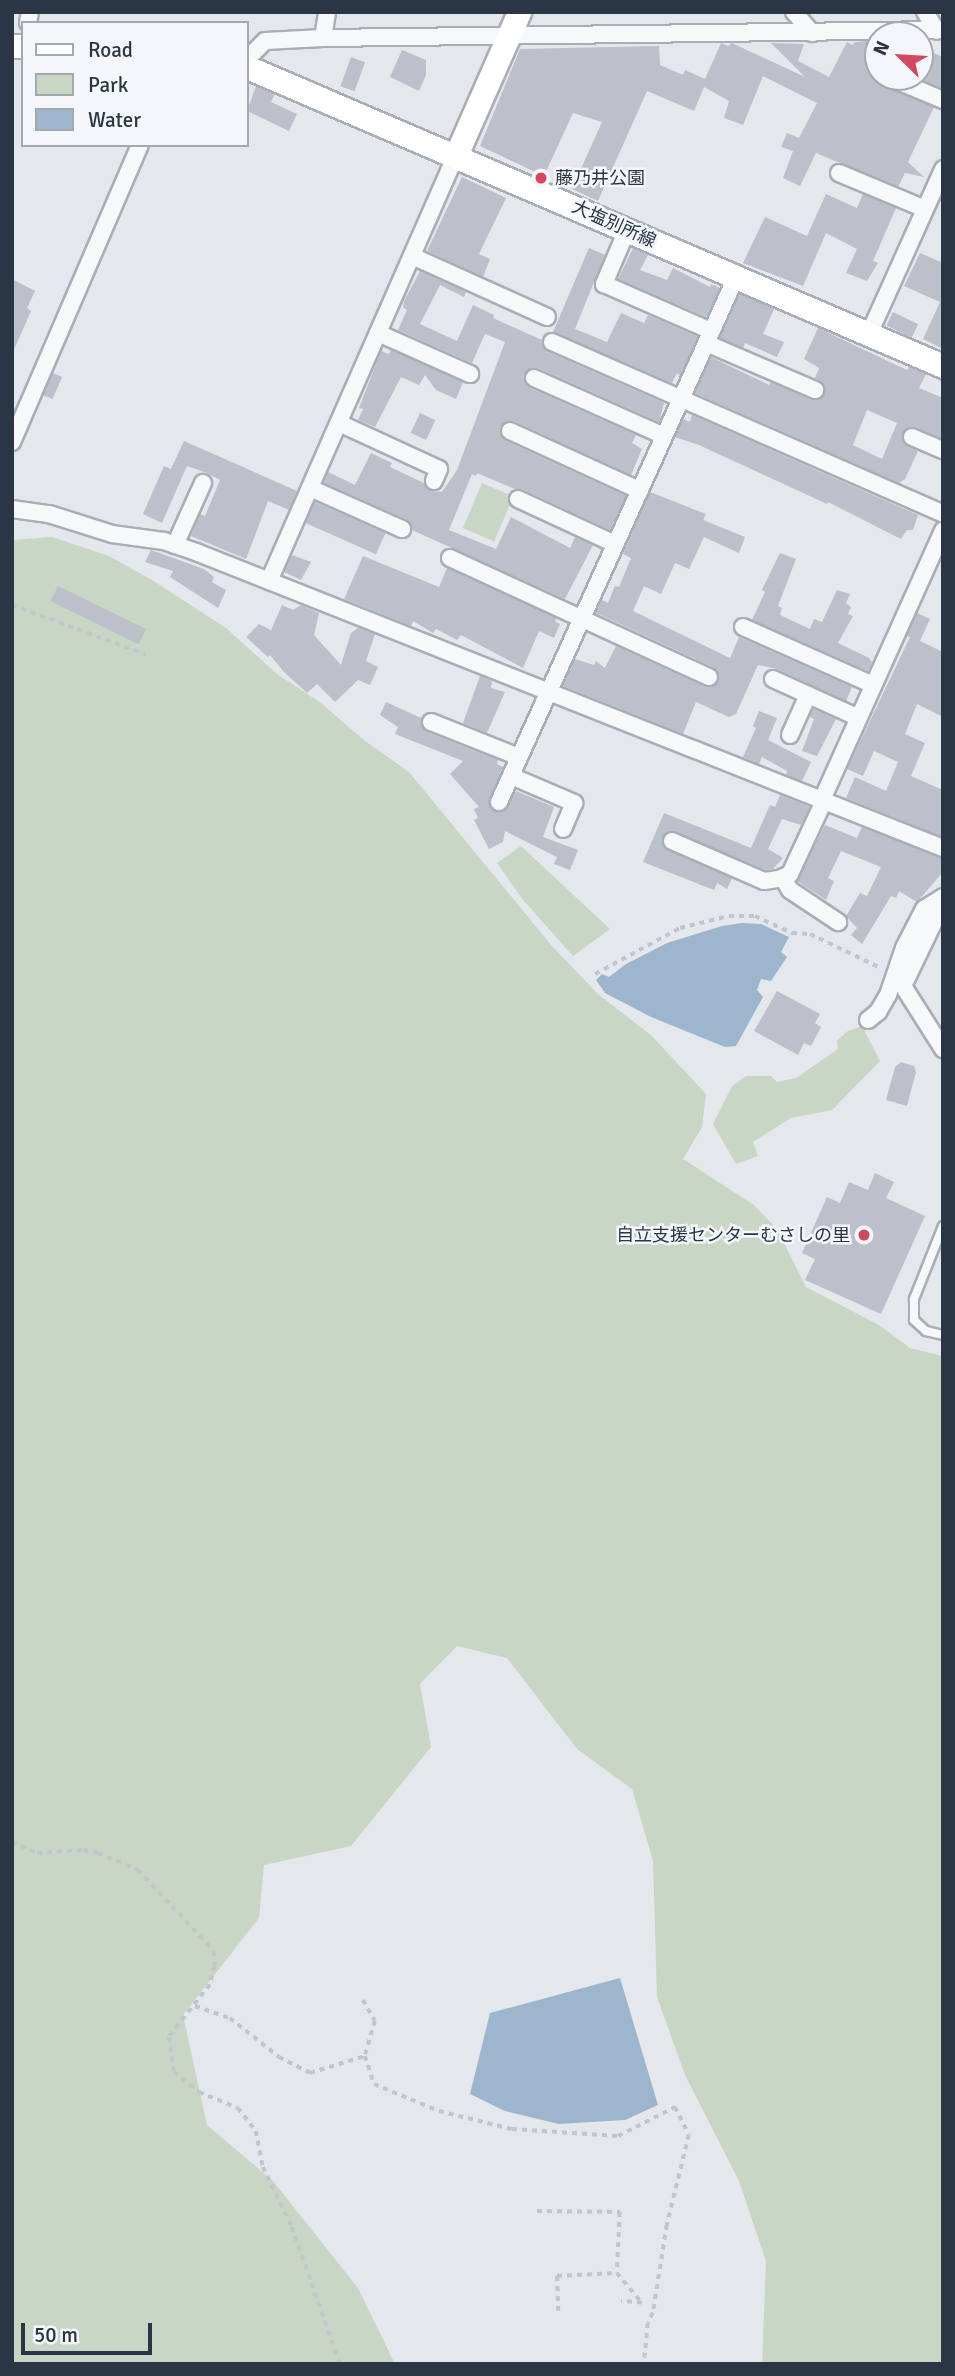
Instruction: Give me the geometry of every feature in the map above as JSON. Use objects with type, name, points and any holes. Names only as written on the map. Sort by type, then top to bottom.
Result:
[{"type":"main road","points":[[456,155],[519,12]]},
{"type":"main road","name":"大塩別所線","points":[[248,67],[943,366]]},
{"type":"street","points":[[323,38],[327,12]]},
{"type":"street","points":[[794,12],[812,33]]},
{"type":"street","points":[[925,12],[940,30]]},
{"type":"street","points":[[248,58],[265,41],[323,38],[507,38],[940,30]]},
{"type":"street","points":[[921,91],[943,100]]},
{"type":"street","points":[[12,442],[139,147]]},
{"type":"street","points":[[269,581],[456,155]]},
{"type":"street","points":[[869,334],[943,169]]},
{"type":"street","points":[[839,173],[925,209]]},
{"type":"street","points":[[628,230],[604,284],[788,379],[815,390]]},
{"type":"street","points":[[412,256],[547,317]]},
{"type":"street","points":[[499,802],[736,277]]},
{"type":"street","points":[[378,333],[470,374]]},
{"type":"street","points":[[552,342],[943,514]]},
{"type":"street","points":[[788,379],[794,363]]},
{"type":"street","points":[[534,378],[664,436]]},
{"type":"street","points":[[339,423],[439,469],[434,481]]},
{"type":"street","points":[[510,431],[639,490]]},
{"type":"street","points":[[912,437],[943,450]]},
{"type":"street","points":[[175,545],[204,483]]},
{"type":"street","points":[[310,488],[401,528]]},
{"type":"street","points":[[518,499],[615,544]]},
{"type":"street","points":[[12,509],[49,514],[112,534],[175,545],[822,803],[943,848]]},
{"type":"street","points":[[672,841],[764,881],[790,874],[943,530]]},
{"type":"street","points":[[450,558],[709,677]]},
{"type":"street","points":[[743,627],[873,685]]},
{"type":"street","points":[[773,679],[859,718]]},
{"type":"street","points":[[790,735],[808,695]]},
{"type":"street","points":[[431,722],[519,757]]},
{"type":"street","points":[[510,776],[574,803],[563,829]]},
{"type":"street","points":[[783,878],[790,890],[838,922]]},
{"type":"street","points":[[868,1020],[878,1012],[895,976],[904,948],[924,909],[943,897]]},
{"type":"street","points":[[943,903],[903,986],[943,1049]]},
{"type":"lane","points":[[943,1226],[915,1299],[914,1320],[926,1331],[943,1335]]},
{"type":"path","points":[[12,605],[145,654]]},
{"type":"path","points":[[595,974],[680,928],[729,916],[755,916],[792,933],[810,934],[895,976]]},
{"type":"path","points":[[12,1842],[37,1853],[83,1850],[98,1853],[138,1870],[214,1951],[215,1966],[210,1985],[169,2037],[174,2072],[199,2092],[237,2108],[256,2131],[264,2167],[292,2227],[340,2364]]},
{"type":"path","points":[[363,2000],[375,2021],[365,2056],[374,2084],[439,2111],[512,2129],[618,2136],[676,2107],[689,2135],[667,2225],[653,2313],[645,2337],[644,2364]]},
{"type":"path","points":[[195,2006],[230,2018],[279,2057],[310,2073],[365,2056]]},
{"type":"path","points":[[537,2211],[620,2211],[617,2273],[642,2303],[621,2301]]},
{"type":"path","points":[[558,2311],[557,2276],[617,2273]]},
{"type":"green space","points":[[482,483],[513,496],[494,541],[463,528]]},
{"type":"green space","points":[[52,537],[109,556],[226,628],[277,674],[321,703],[365,741],[409,772],[552,946],[598,994],[652,1036],[706,1094],[702,1127],[683,1159],[754,1205],[777,1229],[806,1287],[879,1325],[910,1348],[943,1356],[943,2364],[762,2364],[766,2261],[739,2181],[685,2075],[657,1997],[653,1861],[632,1789],[577,1749],[507,1658],[457,1646],[420,1684],[431,1747],[351,1846],[264,1865],[259,1918],[183,2015],[207,2125],[273,2181],[358,2288],[395,2364],[12,2364],[12,540]]},
{"type":"green space","points":[[521,846],[610,929],[573,956],[523,900],[497,863]]},
{"type":"green space","points":[[862,1026],[880,1061],[832,1110],[791,1118],[753,1142],[758,1156],[736,1164],[713,1124],[732,1086],[746,1076],[771,1076],[777,1082],[796,1078],[838,1049],[837,1041],[846,1032]]},
{"type":"water","points":[[761,924],[789,937],[781,952],[787,957],[771,981],[761,979],[757,990],[763,997],[736,1046],[725,1047],[651,1017],[605,993],[596,980],[602,974],[609,977],[626,964],[667,943],[722,926]]},
{"type":"water","points":[[620,1978],[658,2105],[625,2120],[559,2124],[505,2111],[470,2094],[490,2013]]},
{"type":"building","points":[[864,41],[864,91],[896,91],[934,107],[908,162],[924,177],[905,173],[898,187],[816,153],[800,186],[783,178],[793,151],[781,147],[787,133],[799,138],[817,103],[763,76],[743,125],[724,118],[729,101],[704,87],[694,111],[647,91],[598,201],[572,189],[602,122],[573,113],[544,176],[480,146],[520,49],[659,46],[660,65],[683,75],[685,70],[705,79],[721,43],[728,46],[732,43],[805,77],[771,43],[804,44],[798,61],[829,77],[847,42],[852,45]]},
{"type":"building","points":[[402,50],[426,60],[426,75],[419,91],[390,77]]},
{"type":"building","points":[[934,53],[943,57],[943,89],[934,85]]},
{"type":"building","points":[[351,57],[365,62],[354,91],[340,86]]},
{"type":"building","points":[[256,86],[275,94],[271,102],[297,114],[289,131],[248,111]]},
{"type":"building","points":[[462,177],[506,198],[479,254],[490,259],[483,277],[427,251]]},
{"type":"building","points":[[826,194],[857,208],[863,194],[896,208],[873,261],[878,263],[867,281],[846,273],[857,249],[826,233],[803,286],[743,263],[765,217],[807,236]]},
{"type":"building","points":[[589,248],[605,255],[575,329],[607,342],[621,313],[644,323],[648,315],[698,337],[680,376],[677,373],[672,383],[553,332]]},
{"type":"building","points":[[633,248],[648,255],[640,270],[667,280],[673,268],[710,287],[711,284],[720,288],[706,317],[618,279]]},
{"type":"building","points":[[920,253],[943,263],[943,349],[923,339],[940,302],[904,286]]},
{"type":"building","points":[[420,271],[466,292],[464,297],[440,285],[420,324],[457,341],[473,305],[494,315],[493,318],[542,340],[548,352],[664,403],[659,422],[538,368],[532,368],[525,373],[524,380],[530,388],[636,435],[632,443],[642,449],[631,475],[514,421],[505,422],[500,427],[501,436],[506,441],[626,496],[610,530],[522,489],[515,489],[477,473],[476,476],[472,474],[449,530],[496,549],[511,517],[570,548],[575,537],[593,545],[565,599],[412,530],[406,519],[324,483],[328,472],[355,485],[371,453],[392,463],[390,467],[424,483],[431,491],[442,492],[457,470],[505,342],[485,334],[472,363],[398,330],[407,310],[403,307],[404,301]]},
{"type":"building","points":[[12,279],[35,291],[27,308],[31,311],[12,354]]},
{"type":"building","points":[[740,294],[774,309],[763,334],[784,342],[777,357],[745,343],[743,348],[720,338]]},
{"type":"building","points":[[893,312],[918,324],[912,338],[886,325]]},
{"type":"building","points":[[818,328],[907,370],[909,367],[926,374],[919,388],[943,398],[943,439],[915,427],[903,432],[904,444],[918,451],[905,479],[899,483],[695,393],[711,357],[769,385],[771,382],[811,400],[821,399],[825,389],[823,383],[815,378],[819,368],[804,359]],"holes":[[[867,410],[897,423],[882,459],[853,445]]]},
{"type":"building","points":[[391,350],[463,382],[456,399],[436,390],[425,375],[419,385],[401,377],[375,427],[358,420],[363,409],[359,408],[381,351],[389,354]]},
{"type":"building","points":[[53,373],[62,377],[52,399],[43,395]]},
{"type":"building","points":[[420,413],[435,420],[426,440],[411,433]]},
{"type":"building","points":[[692,415],[918,515],[913,530],[907,530],[901,539],[828,502],[827,504],[699,445],[675,437],[683,419],[690,422]]},
{"type":"building","points":[[184,441],[297,491],[289,510],[268,501],[246,559],[191,536],[200,514],[205,516],[220,480],[207,473],[187,466],[162,523],[143,514],[164,466],[171,469]]},
{"type":"building","points":[[650,492],[706,514],[703,520],[745,537],[739,553],[704,537],[689,569],[675,563],[661,594],[644,586],[633,611],[730,658],[739,637],[852,687],[846,701],[777,669],[758,665],[736,714],[729,717],[696,702],[683,734],[563,686],[575,659],[594,665],[596,661],[605,668],[616,646],[705,687],[714,686],[719,681],[718,672],[713,667],[596,613],[602,600],[608,603],[615,586],[619,587],[631,558],[623,554]]},
{"type":"building","points":[[315,502],[385,533],[376,554],[306,523]]},
{"type":"building","points":[[151,550],[204,569],[214,577],[212,582],[226,590],[218,608],[170,577],[173,571],[145,562]]},
{"type":"building","points":[[780,553],[796,559],[778,606],[782,608],[780,615],[810,629],[814,619],[822,622],[837,590],[850,594],[846,603],[851,607],[848,614],[853,616],[838,643],[869,658],[872,662],[868,671],[752,620],[765,592],[762,590]]},
{"type":"building","points":[[292,555],[311,562],[301,580],[284,572]]},
{"type":"building","points":[[363,556],[439,587],[447,568],[556,618],[555,621],[560,624],[554,638],[539,631],[523,668],[461,635],[457,640],[436,629],[433,633],[413,621],[411,626],[344,599]]},
{"type":"building","points":[[58,586],[146,629],[139,644],[51,601]]},
{"type":"building","points":[[282,605],[293,610],[301,605],[319,613],[314,635],[341,665],[351,633],[358,628],[375,634],[366,661],[378,667],[370,685],[358,680],[335,702],[317,684],[307,693],[285,673],[270,655],[268,657],[246,637],[259,624],[271,630]]},
{"type":"building","points":[[917,613],[930,619],[920,641],[943,652],[943,717],[917,704],[905,734],[925,743],[911,776],[943,790],[943,837],[846,798],[855,777],[886,791],[898,762],[874,751],[863,776],[847,769],[910,637],[907,636]]},
{"type":"building","points":[[480,676],[492,681],[491,688],[505,692],[487,733],[463,723]]},
{"type":"building","points":[[386,702],[421,718],[421,724],[427,732],[498,760],[497,764],[503,767],[489,802],[494,811],[506,810],[516,791],[554,807],[543,837],[578,850],[570,870],[554,864],[557,857],[505,831],[503,842],[489,849],[474,820],[478,818],[474,809],[479,807],[450,774],[463,761],[395,734],[398,727],[380,715]]},
{"type":"building","points":[[813,709],[836,719],[817,756],[802,751],[814,719],[810,717]]},
{"type":"building","points":[[759,711],[777,718],[768,740],[811,762],[802,781],[786,775],[787,771],[762,757],[759,764],[743,757],[756,728],[753,726]]},
{"type":"building","points":[[780,795],[810,807],[801,825],[782,819],[768,849],[783,858],[773,869],[766,870],[671,831],[663,836],[664,848],[732,878],[727,889],[717,883],[714,890],[643,862],[664,813],[751,848],[770,805],[775,807]]},
{"type":"building","points":[[825,825],[857,838],[862,827],[943,858],[943,872],[917,902],[899,891],[896,898],[891,896],[862,944],[851,935],[857,928],[846,916],[860,893],[867,896],[881,867],[841,851],[828,878],[834,881],[826,900],[797,881]]},
{"type":"building","points":[[777,991],[820,1014],[815,1023],[821,1027],[811,1046],[804,1043],[798,1055],[754,1031]]},
{"type":"building","points":[[901,1062],[914,1066],[916,1072],[907,1106],[886,1100],[895,1067]]},
{"type":"building","name":"自立支援センターむさしの里","points":[[875,1173],[894,1182],[886,1198],[925,1216],[881,1314],[805,1280],[815,1259],[802,1253],[827,1197],[840,1203],[849,1182],[868,1190]]},
{"type":"place","name":"藤乃井公園","points":[[541,178]]},
{"type":"place","name":"自立支援センターむさしの里","points":[[864,1235]]}]
